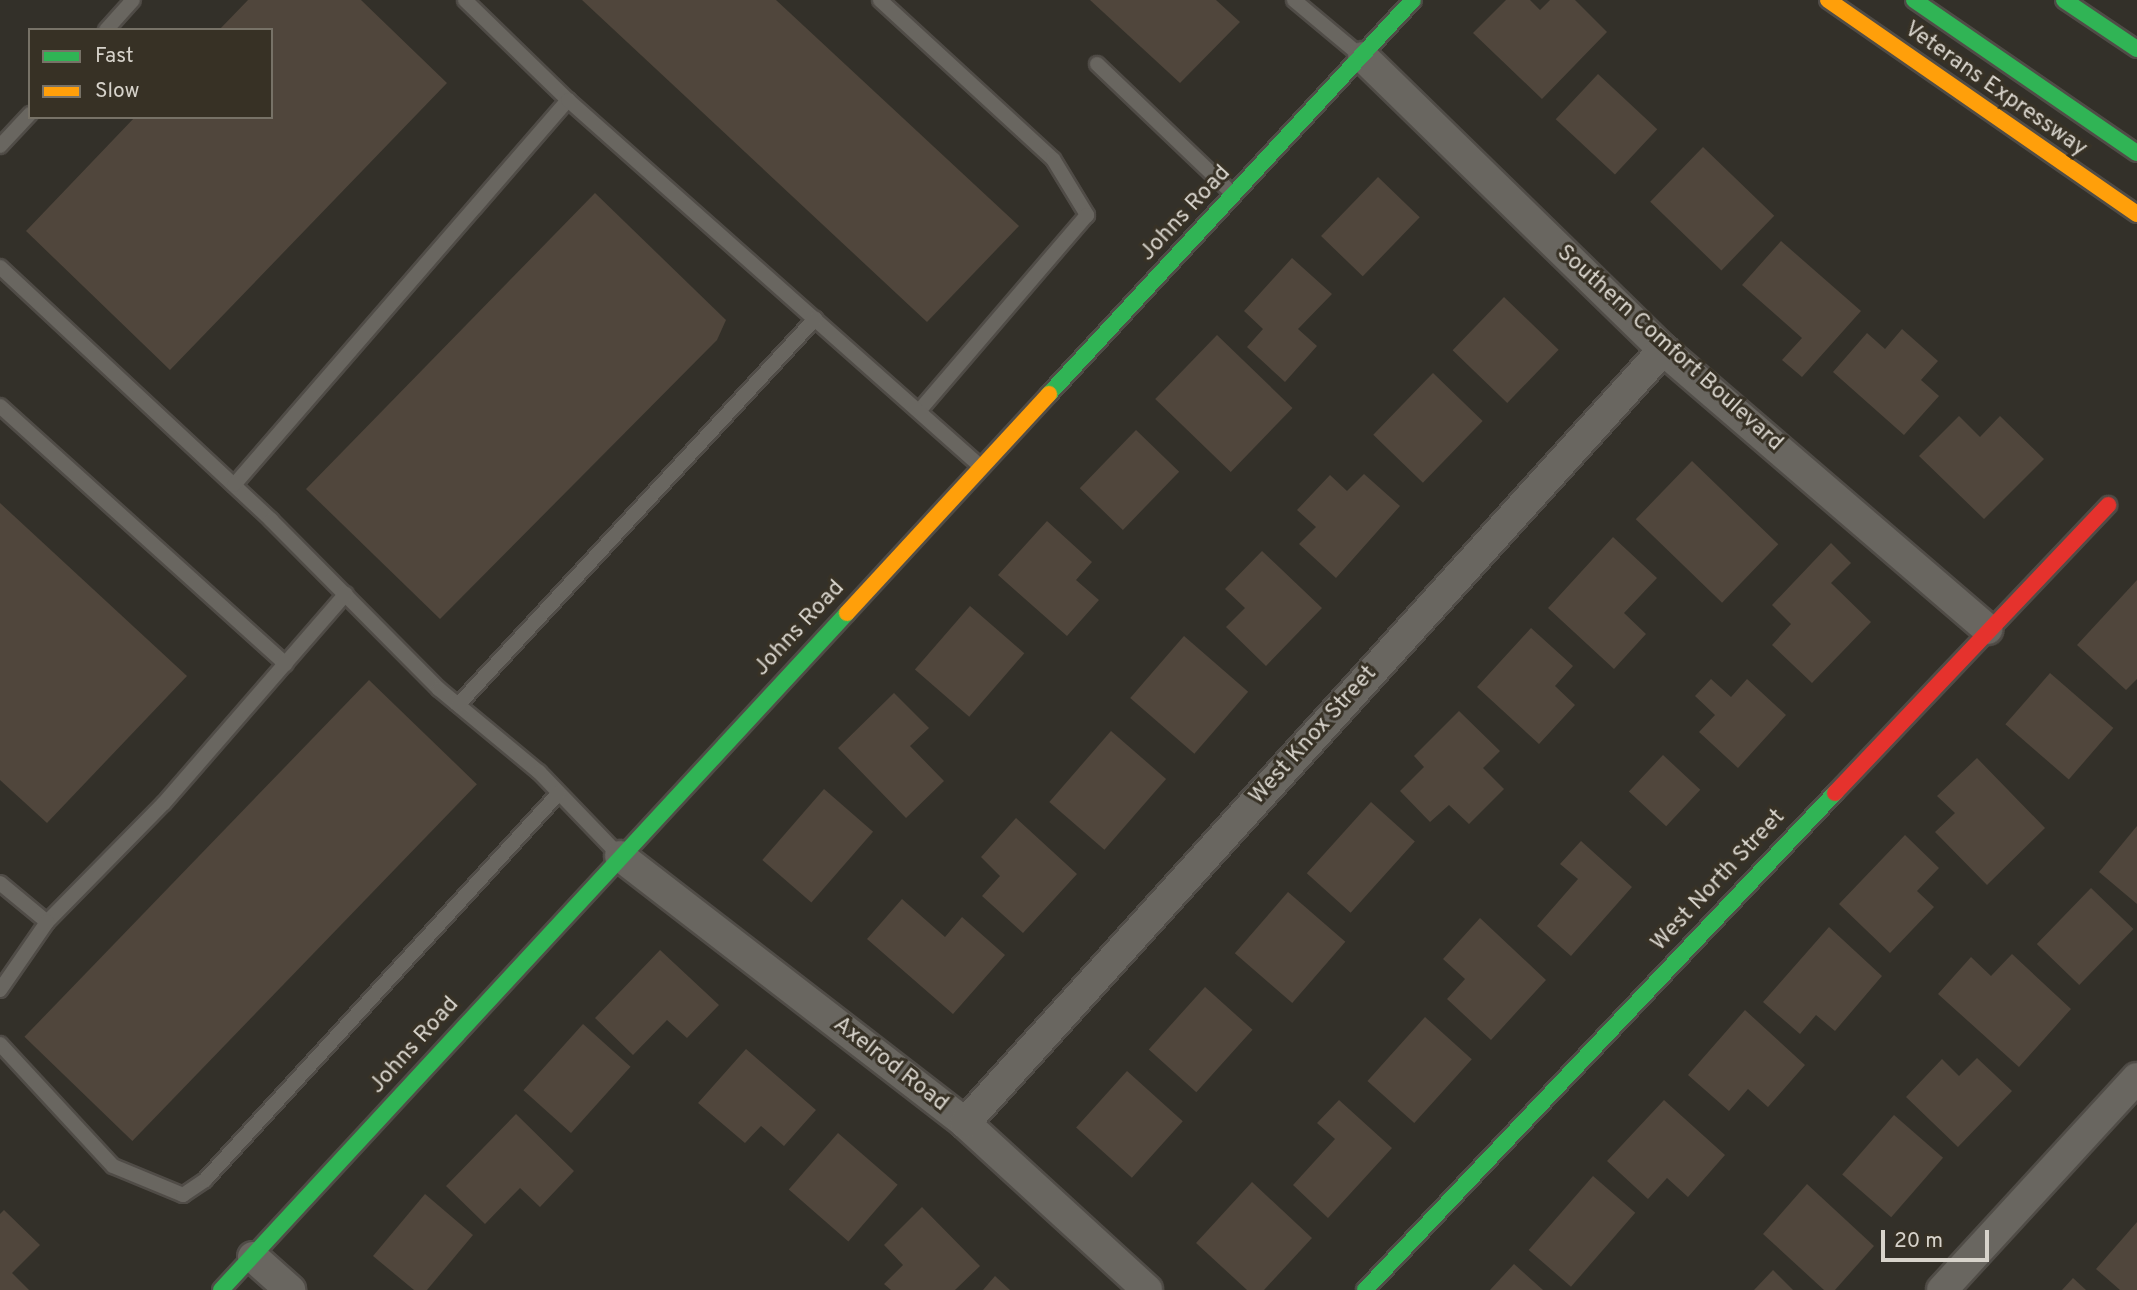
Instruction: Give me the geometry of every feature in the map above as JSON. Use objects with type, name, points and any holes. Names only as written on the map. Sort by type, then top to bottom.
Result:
[{"type":"main road","name":"Johns Road","points":[[221,1290],[1413,0]]},
{"type":"main road","name":"Veterans Expressway","points":[[1828,0],[2137,214]]},
{"type":"main road","points":[[1914,0],[2137,153]]},
{"type":"main road","points":[[2064,0],[2137,49]]},
{"type":"main road","name":"West North Street","points":[[1365,1290],[1987,629],[2108,505]]},
{"type":"street","name":"Southern Comfort Boulevard","points":[[1363,57],[1663,350],[1987,629]]},
{"type":"street","name":"West Knox Street","points":[[965,1123],[1663,350]]},
{"type":"street","name":"Axelrod Road","points":[[620,856],[965,1123],[1147,1290]]},
{"type":"street","points":[[1942,1290],[2137,1078]]},
{"type":"street","points":[[253,1257],[289,1290]]},
{"type":"lane","points":[[108,28],[133,0]]},
{"type":"lane","points":[[465,0],[568,100],[981,467]]},
{"type":"lane","points":[[880,0],[1053,159],[1087,215],[919,411]]},
{"type":"lane","points":[[1294,0],[1363,57]]},
{"type":"lane","points":[[1097,64],[1234,195]]},
{"type":"lane","points":[[234,485],[568,100]]},
{"type":"lane","points":[[0,146],[28,116]]},
{"type":"lane","points":[[0,267],[234,485],[458,705],[559,793],[620,856]]},
{"type":"lane","points":[[458,705],[815,319]]},
{"type":"lane","points":[[0,406],[286,664]]},
{"type":"lane","points":[[0,990],[47,922],[164,803],[346,594]]},
{"type":"lane","points":[[0,1044],[113,1166],[183,1195],[205,1180],[559,793]]},
{"type":"lane","points":[[0,883],[47,922]]},
{"type":"building","points":[[248,0],[361,0],[447,83],[170,370],[26,231],[133,119],[273,119],[273,28],[221,28]]},
{"type":"building","points":[[582,0],[776,0],[1019,226],[927,322]]},
{"type":"building","points":[[1090,0],[1216,0],[1240,22],[1180,83]]},
{"type":"building","points":[[1506,0],[1530,0],[1540,10],[1550,0],[1575,0],[1607,32],[1542,99],[1473,33]]},
{"type":"building","points":[[1598,74],[1657,129],[1615,175],[1556,119]]},
{"type":"building","points":[[1703,147],[1774,216],[1721,270],[1650,202]]},
{"type":"building","points":[[1378,177],[1420,217],[1363,276],[1321,236]]},
{"type":"building","points":[[595,193],[726,320],[717,340],[440,619],[306,489]]},
{"type":"building","points":[[1781,241],[1861,311],[1802,377],[1782,360],[1802,338],[1742,285]]},
{"type":"building","points":[[1292,258],[1332,294],[1298,329],[1317,346],[1285,382],[1247,347],[1263,329],[1244,311]]},
{"type":"building","points":[[1504,297],[1559,350],[1507,403],[1453,350]]},
{"type":"building","points":[[1902,329],[1938,361],[1921,380],[1939,396],[1904,435],[1833,372],[1867,333],[1885,349]]},
{"type":"building","points":[[1217,335],[1293,408],[1231,472],[1155,399]]},
{"type":"building","points":[[1433,373],[1483,421],[1423,483],[1373,435]]},
{"type":"building","points":[[1959,416],[1980,437],[2000,416],[2044,459],[1984,519],[1919,456]]},
{"type":"building","points":[[1136,430],[1179,472],[1123,530],[1080,488]]},
{"type":"building","points":[[1692,461],[1778,544],[1722,603],[1636,519]]},
{"type":"building","points":[[1364,474],[1400,506],[1336,578],[1299,544],[1316,527],[1297,510],[1330,475],[1347,491]]},
{"type":"building","points":[[0,503],[187,676],[47,823],[0,780]]},
{"type":"building","points":[[1047,521],[1092,562],[1076,580],[1099,600],[1067,636],[998,575]]},
{"type":"building","points":[[1613,537],[1657,578],[1624,613],[1646,634],[1614,669],[1548,608]]},
{"type":"building","points":[[1831,543],[1851,563],[1831,583],[1871,622],[1812,683],[1772,645],[1791,624],[1772,605]]},
{"type":"building","points":[[1262,551],[1322,608],[1266,666],[1226,627],[1245,608],[1225,589]]},
{"type":"building","points":[[2137,580],[2137,679],[2126,690],[2077,645]]},
{"type":"building","points":[[970,606],[1024,653],[969,717],[915,669]]},
{"type":"building","points":[[1531,628],[1573,666],[1555,686],[1575,705],[1539,744],[1477,687]]},
{"type":"building","points":[[1184,636],[1248,692],[1194,754],[1130,698]]},
{"type":"building","points":[[2050,673],[2113,728],[2069,779],[2005,724]]},
{"type":"building","points":[[1711,679],[1731,697],[1747,679],[1786,715],[1738,768],[1699,732],[1715,715],[1695,696]]},
{"type":"building","points":[[369,680],[477,784],[132,1141],[24,1037]]},
{"type":"building","points":[[894,693],[929,728],[910,746],[944,781],[906,818],[838,748]]},
{"type":"building","points":[[1459,711],[1500,751],[1483,768],[1504,789],[1469,824],[1449,805],[1430,822],[1400,791],[1424,767],[1414,756]]},
{"type":"building","points":[[1111,731],[1166,779],[1104,850],[1049,802]]},
{"type":"building","points":[[1663,755],[1700,790],[1666,826],[1629,792]]},
{"type":"building","points":[[1977,758],[2045,828],[1987,885],[1935,832],[1955,813],[1937,796]]},
{"type":"building","points":[[824,789],[873,832],[811,903],[762,860]]},
{"type":"building","points":[[1371,802],[1415,841],[1351,913],[1307,873]]},
{"type":"building","points":[[1016,818],[1077,874],[1023,933],[982,896],[1000,876],[981,857]]},
{"type":"building","points":[[2137,826],[2137,904],[2099,872]]},
{"type":"building","points":[[1905,835],[1939,868],[1917,891],[1934,907],[1890,953],[1839,904]]},
{"type":"building","points":[[1581,841],[1632,887],[1571,956],[1537,926],[1578,879],[1560,864]]},
{"type":"building","points":[[2091,888],[2133,929],[2079,985],[2037,944]]},
{"type":"building","points":[[1288,892],[1345,942],[1292,1003],[1235,953]]},
{"type":"building","points":[[902,899],[945,937],[962,917],[1005,955],[953,1014],[867,939]]},
{"type":"building","points":[[1480,918],[1546,980],[1491,1040],[1447,999],[1465,979],[1443,959]]},
{"type":"building","points":[[1829,927],[1882,976],[1835,1031],[1816,1015],[1800,1034],[1763,1002]]},
{"type":"building","points":[[660,950],[719,1005],[687,1038],[667,1020],[633,1055],[595,1018]]},
{"type":"building","points":[[2012,954],[2071,1009],[2019,1067],[1938,994],[1971,957],[1991,976]]},
{"type":"building","points":[[1205,987],[1253,1030],[1196,1092],[1149,1049]]},
{"type":"building","points":[[1745,1010],[1805,1065],[1768,1107],[1748,1089],[1729,1111],[1688,1075]]},
{"type":"building","points":[[1425,1017],[1472,1059],[1414,1123],[1367,1081]]},
{"type":"building","points":[[583,1024],[631,1067],[571,1133],[523,1090]]},
{"type":"building","points":[[746,1049],[816,1110],[784,1146],[761,1126],[745,1143],[698,1103]]},
{"type":"building","points":[[1977,1058],[2012,1091],[1958,1147],[1906,1097],[1942,1059],[1959,1076]]},
{"type":"building","points":[[1127,1071],[1183,1121],[1132,1178],[1076,1127]]},
{"type":"building","points":[[1339,1100],[1392,1148],[1328,1218],[1293,1185],[1335,1139],[1317,1123]]},
{"type":"building","points":[[1664,1100],[1725,1155],[1688,1197],[1667,1178],[1648,1199],[1607,1161]]},
{"type":"building","points":[[516,1114],[574,1171],[540,1207],[520,1188],[485,1224],[446,1186]]},
{"type":"building","points":[[1894,1115],[1943,1158],[1891,1217],[1842,1175]]},
{"type":"building","points":[[838,1133],[898,1185],[848,1241],[789,1190]]},
{"type":"building","points":[[1593,1176],[1635,1213],[1571,1287],[1529,1250]]},
{"type":"building","points":[[1252,1182],[1312,1238],[1264,1290],[1247,1290],[1196,1243]]},
{"type":"building","points":[[1807,1184],[1874,1246],[1835,1290],[1824,1290],[1763,1234]]},
{"type":"building","points":[[425,1194],[473,1235],[427,1290],[414,1290],[373,1256]]},
{"type":"building","points":[[922,1207],[980,1266],[955,1290],[891,1290],[884,1284],[903,1265],[884,1245]]},
{"type":"building","points":[[4,1210],[40,1245],[12,1273],[29,1290],[0,1290],[0,1214]]},
{"type":"building","points":[[2137,1222],[2137,1290],[2120,1290],[2096,1269]]},
{"type":"building","points":[[1514,1264],[1543,1290],[1490,1290]]},
{"type":"building","points":[[1773,1270],[1793,1290],[1754,1290]]},
{"type":"building","points":[[995,1276],[1010,1290],[983,1290]]},
{"type":"building","points":[[2073,1278],[2086,1290],[2062,1290]]},
{"type":"traffic: fast","points":[[1049,394],[1413,0]]},
{"type":"traffic: fast","points":[[1914,0],[2137,153]]},
{"type":"traffic: fast","points":[[2064,0],[2137,49]]},
{"type":"traffic: fast","points":[[221,1290],[847,613]]},
{"type":"traffic: fast","points":[[1365,1290],[1835,793]]},
{"type":"traffic: slow","points":[[1828,0],[2137,214]]},
{"type":"traffic: slow","points":[[847,613],[1049,394]]},
{"type":"traffic: jam","points":[[1835,793],[2108,505]]}]
